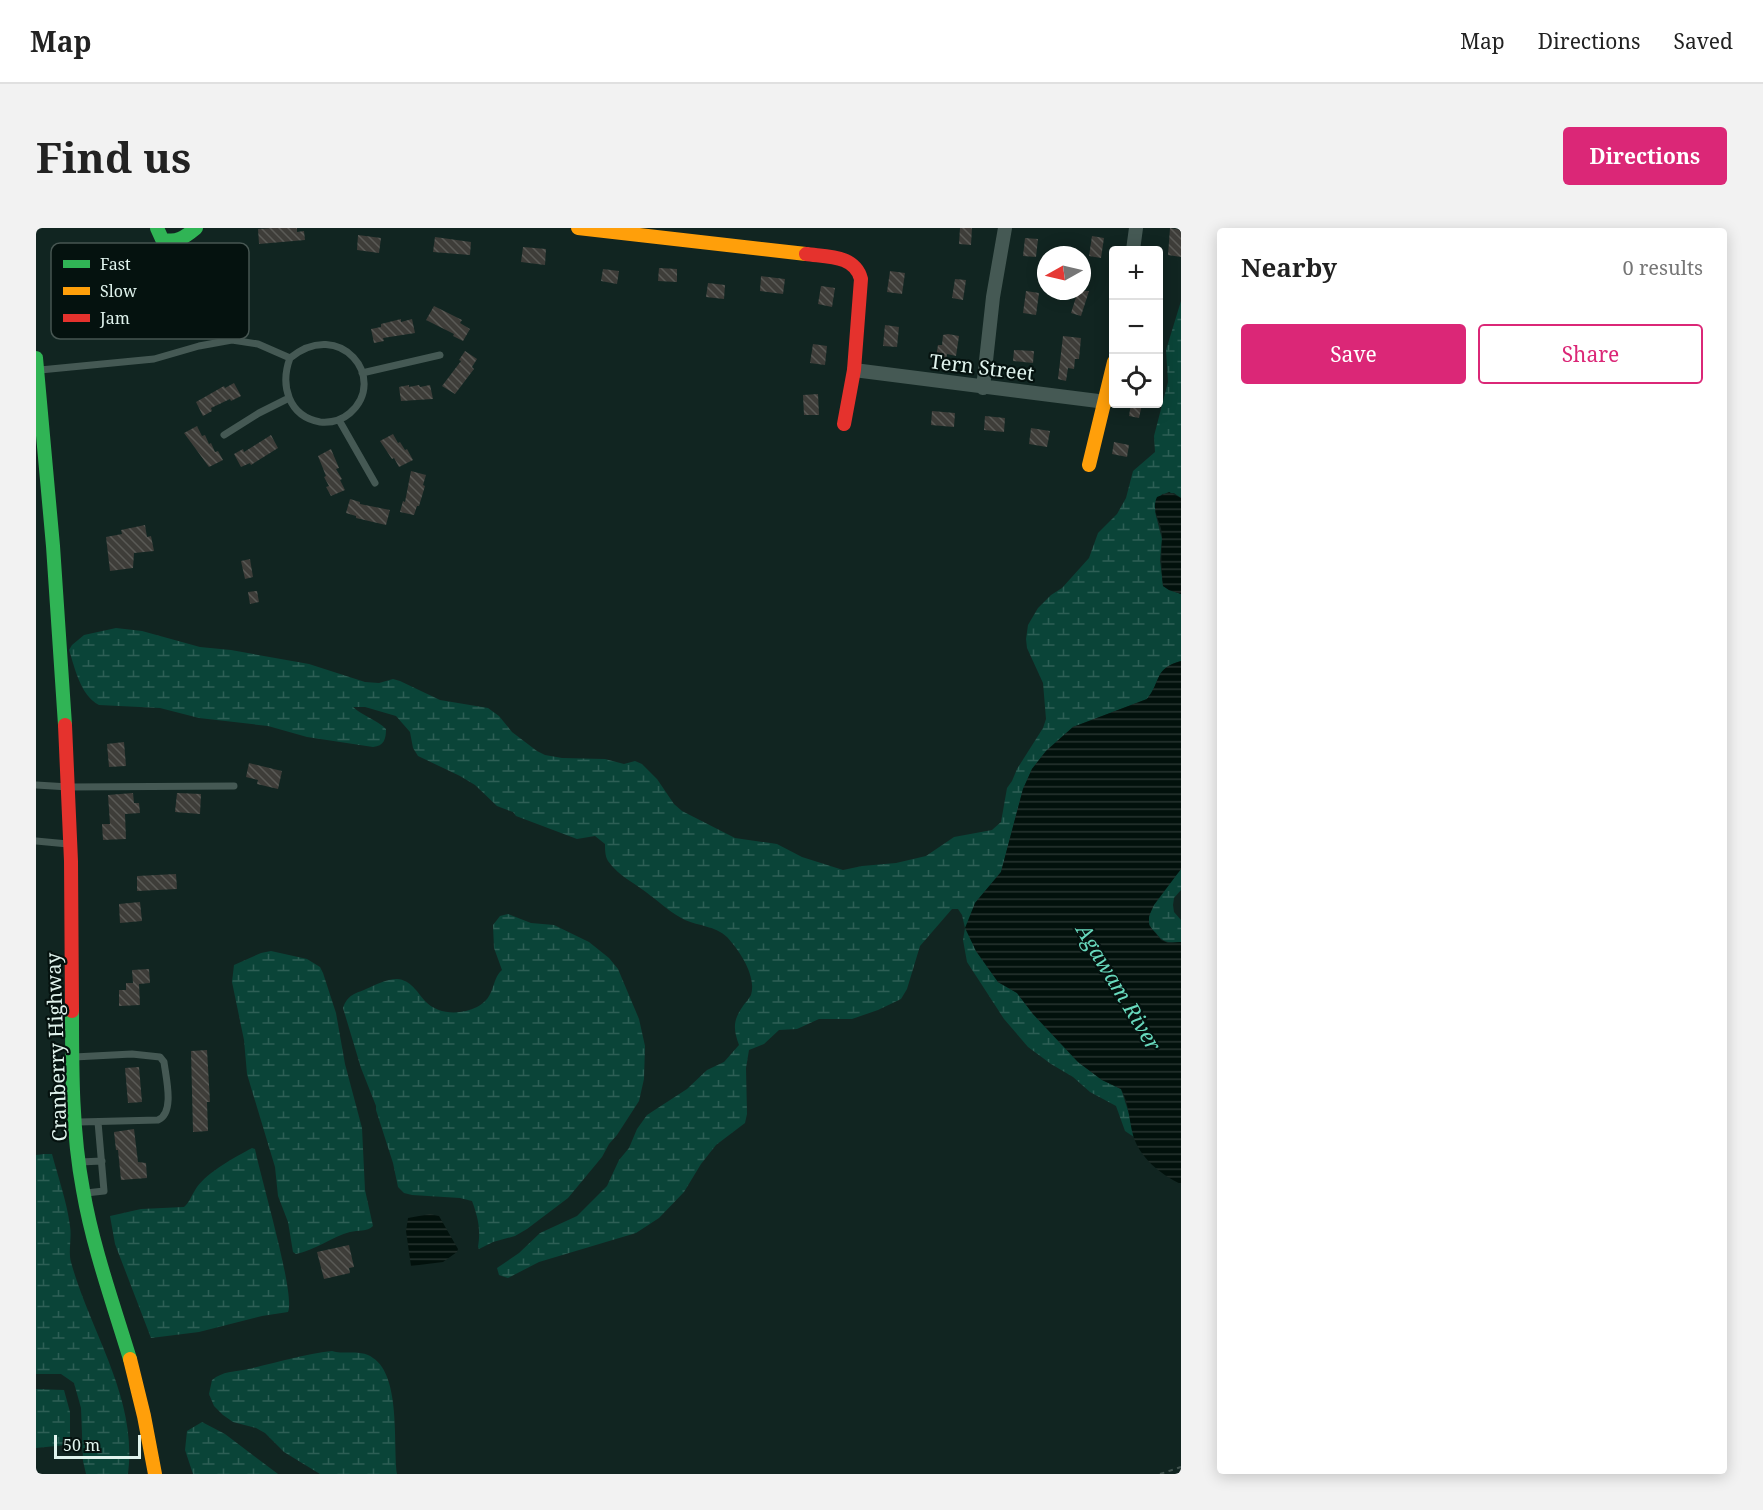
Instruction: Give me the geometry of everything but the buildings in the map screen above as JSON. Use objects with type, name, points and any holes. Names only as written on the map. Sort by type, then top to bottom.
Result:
[{"type":"main road","points":[[157,228],[162,239],[174,242],[181,240],[196,228]]},
{"type":"main road","points":[[578,228],[848,261],[858,267],[862,274],[862,288],[854,370],[844,424]]},
{"type":"main road","name":"Cranberry Highway","points":[[37,364],[42,487],[61,654],[69,787],[74,1057],[79,1162],[83,1193],[98,1258],[138,1386],[149,1436],[154,1474]]},
{"type":"main road","points":[[1089,465],[1109,385]]},
{"type":"street","points":[[983,388],[993,297],[1005,228]]},
{"type":"street","points":[[1134,246],[1136,228]]},
{"type":"street","name":"Tern Street","points":[[854,370],[1106,402]]},
{"type":"lane","points":[[37,364],[154,359],[225,341],[258,344],[290,358]]},
{"type":"lane","points":[[331,344],[350,354],[362,373],[363,390],[360,400],[351,412],[339,420],[324,422],[307,418],[297,412],[289,398],[286,376],[290,358],[315,345],[331,344]]},
{"type":"lane","points":[[362,373],[440,355]]},
{"type":"lane","points":[[224,435],[259,413],[289,398]]},
{"type":"lane","points":[[339,420],[375,483]]},
{"type":"lane","points":[[36,785],[69,787],[234,786]]},
{"type":"lane","points":[[36,841],[71,844]]},
{"type":"lane","points":[[74,1057],[153,1055],[160,1057],[164,1062],[168,1108],[158,1120],[76,1122]]},
{"type":"lane","points":[[83,1193],[104,1191],[98,1122]]},
{"type":"lane","points":[[79,1162],[102,1161]]},
{"type":"path","points":[[1160,1474],[1181,1467]]},
{"type":"green space","points":[[1181,301],[1181,498],[1174,493],[1162,494],[1155,512],[1162,539],[1160,560],[1163,586],[1181,594],[1181,661],[1172,664],[1162,672],[1147,699],[1073,727],[1046,751],[1032,769],[1023,789],[1001,872],[975,903],[969,933],[976,951],[998,982],[1017,993],[1033,1014],[1078,1062],[1102,1080],[1121,1089],[1134,1137],[1125,1131],[1116,1106],[1090,1092],[1073,1077],[1028,1047],[1004,1019],[967,962],[962,915],[958,909],[952,909],[920,946],[907,989],[901,999],[852,1019],[819,1019],[797,1029],[779,1030],[764,1044],[749,1050],[746,1068],[747,1114],[745,1123],[716,1145],[684,1192],[659,1218],[636,1233],[539,1262],[508,1278],[499,1275],[497,1268],[519,1253],[540,1233],[577,1216],[607,1186],[619,1160],[629,1148],[637,1129],[647,1115],[687,1089],[707,1070],[724,1062],[739,1045],[735,1029],[736,1020],[751,995],[752,988],[746,964],[737,949],[722,933],[680,917],[623,876],[612,867],[606,855],[605,844],[595,836],[577,839],[516,816],[513,812],[497,806],[475,785],[418,756],[413,748],[410,732],[396,716],[365,707],[353,707],[386,729],[384,741],[373,747],[307,737],[268,726],[199,718],[160,708],[99,705],[87,695],[79,680],[69,650],[72,645],[84,635],[116,628],[142,631],[200,647],[231,650],[309,664],[365,682],[379,683],[393,679],[440,700],[488,708],[499,716],[512,732],[545,755],[562,758],[605,759],[624,764],[635,761],[642,764],[682,811],[735,838],[777,844],[802,857],[843,870],[896,863],[926,856],[954,837],[992,830],[1001,822],[1007,788],[1043,728],[1046,719],[1043,683],[1027,648],[1028,625],[1038,608],[1062,588],[1089,558],[1098,533],[1117,514],[1126,498],[1133,471],[1155,452],[1154,436],[1168,382],[1166,350]]},
{"type":"green space","points":[[1181,869],[1181,890],[1174,898],[1173,905],[1174,912],[1181,920],[1181,942],[1164,941],[1152,929],[1149,919],[1159,896]]},
{"type":"green space","points":[[508,914],[531,923],[554,925],[589,942],[609,958],[618,969],[639,1019],[645,1046],[644,1079],[639,1101],[602,1157],[568,1198],[515,1236],[493,1242],[479,1249],[478,1224],[472,1201],[412,1195],[404,1193],[398,1187],[376,1106],[361,1068],[343,1008],[347,1000],[355,994],[381,982],[397,979],[410,984],[430,1006],[436,1009],[457,1012],[477,1007],[488,998],[502,970],[494,948],[493,925],[500,916]]},
{"type":"green space","points":[[271,951],[307,959],[320,967],[323,973],[336,1013],[345,1064],[362,1128],[365,1190],[373,1226],[344,1234],[296,1254],[293,1252],[288,1222],[278,1196],[275,1167],[247,1074],[244,1040],[232,982],[234,965]]},
{"type":"green space","points":[[252,1148],[255,1149],[282,1260],[287,1283],[288,1312],[199,1332],[151,1338],[115,1244],[110,1216],[141,1209],[184,1207],[202,1181],[230,1160]]},
{"type":"green space","points":[[52,1154],[69,1217],[71,1262],[119,1392],[126,1419],[129,1446],[128,1474],[86,1474],[83,1461],[81,1408],[74,1383],[61,1374],[36,1374],[36,1155]]},
{"type":"green space","points":[[332,1351],[368,1355],[382,1367],[392,1395],[397,1474],[320,1474],[284,1452],[265,1433],[256,1428],[233,1422],[223,1415],[214,1406],[209,1394],[212,1380],[225,1373]]},
{"type":"green space","points":[[36,1389],[64,1390],[70,1412],[70,1442],[66,1445],[36,1448]]},
{"type":"green space","points":[[202,1422],[225,1434],[278,1474],[193,1474],[185,1450],[187,1431]]},
{"type":"water","points":[[1169,492],[1181,498],[1181,594],[1163,586],[1162,533],[1155,502],[1157,497]]},
{"type":"water","name":"Agawam River","points":[[1181,661],[1181,869],[1154,905],[1149,916],[1149,925],[1161,940],[1168,943],[1181,942],[1181,1184],[1166,1176],[1140,1151],[1133,1135],[1121,1089],[1102,1080],[1078,1062],[1033,1014],[1017,993],[998,982],[976,951],[965,928],[975,903],[1001,872],[1023,789],[1032,769],[1046,751],[1073,727],[1147,699],[1162,672],[1172,664]]},
{"type":"water","points":[[430,1214],[439,1216],[458,1249],[457,1252],[443,1262],[411,1266],[406,1231],[408,1218]]},
{"type":"traffic: fast","points":[[157,228],[162,239],[172,241],[184,237],[196,228]]},
{"type":"traffic: fast","points":[[36,358],[53,546],[65,725]]},
{"type":"traffic: fast","points":[[72,1011],[75,1124],[79,1168],[98,1254],[130,1359]]},
{"type":"traffic: slow","points":[[578,228],[806,254]]},
{"type":"traffic: slow","points":[[1089,465],[1109,383]]},
{"type":"traffic: slow","points":[[130,1359],[155,1474]]},
{"type":"traffic: jam","points":[[806,254],[846,261],[853,265],[861,279],[854,370],[844,424]]},
{"type":"traffic: jam","points":[[65,725],[71,861],[72,1011]]}]
